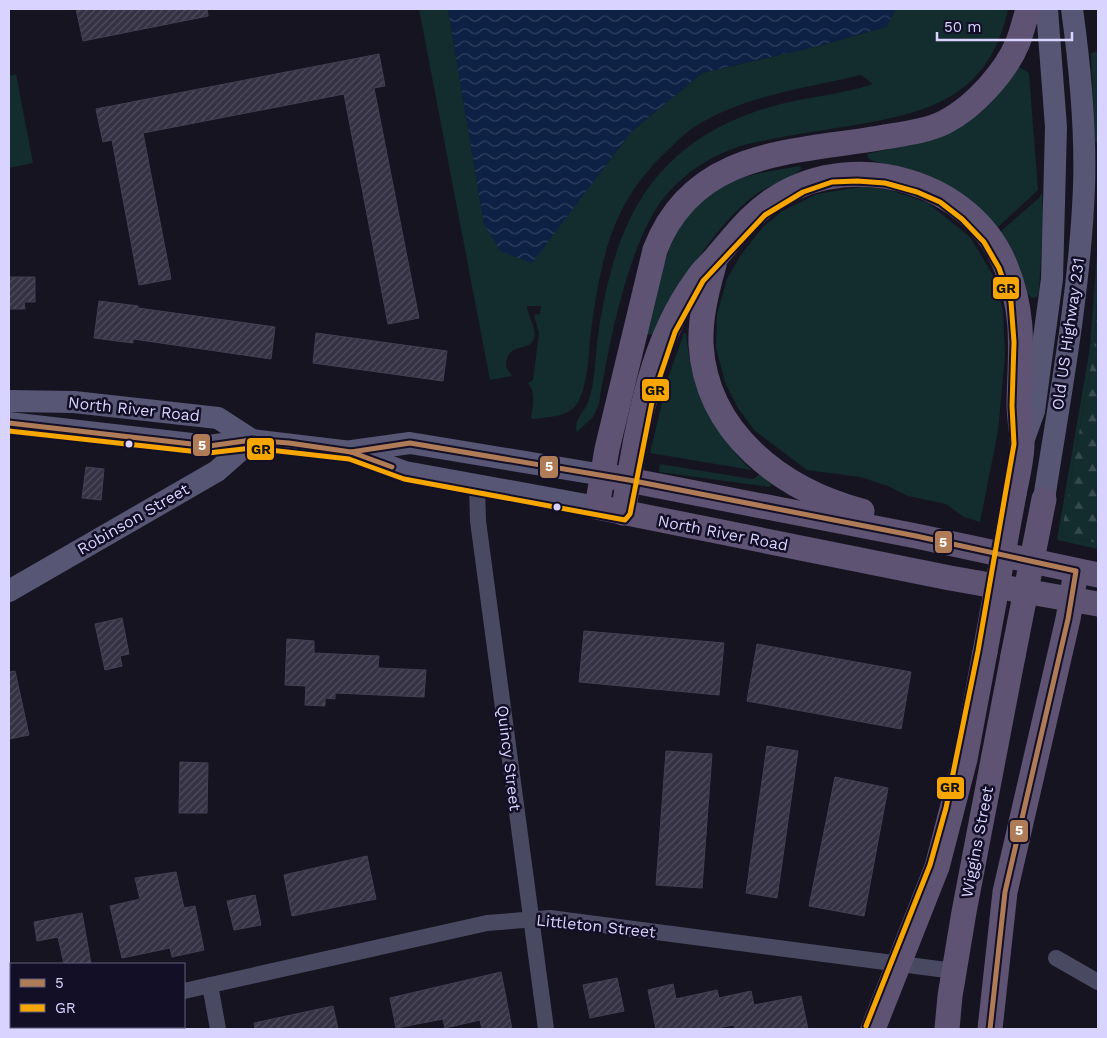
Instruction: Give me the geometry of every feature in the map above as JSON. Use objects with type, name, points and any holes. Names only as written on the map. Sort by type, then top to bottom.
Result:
[{"type":"main road","points":[[597,507],[655,250],[664,226],[679,206],[694,190],[716,174],[737,165],[778,155],[922,131],[945,122],[986,90],[1018,43],[1028,9]]},
{"type":"main road","name":"Old US Highway 231","points":[[1022,444],[1034,411],[1052,279],[1056,127],[1047,9]]},
{"type":"main road","name":"Old US Highway 231","points":[[1014,656],[1044,499],[1078,267],[1084,186],[1082,115],[1072,9]]},
{"type":"main road","points":[[623,513],[646,396],[668,329],[697,277],[760,209],[800,185],[831,175],[856,173],[886,176],[920,185],[944,196],[967,213],[990,238],[1006,265],[1018,300],[1022,342],[1019,406],[1022,444],[965,759],[937,867],[900,966],[873,1029]]},
{"type":"main road","points":[[716,257],[703,311],[701,343],[705,371],[714,399],[728,425],[763,464],[786,479],[840,505],[893,520],[916,536]]},
{"type":"main road","name":"North River Road","points":[[9,401],[74,402],[218,418],[252,440]]},
{"type":"main road","name":"North River Road","points":[[9,424],[209,446],[252,440],[351,452],[405,472],[597,507],[950,578],[1098,604]]},
{"type":"main road","name":"Robinson Street","points":[[9,591],[217,471],[252,440]]},
{"type":"main road","name":"North River Road","points":[[351,452],[410,443],[603,475],[916,536],[1087,573]]},
{"type":"main road","points":[[990,1029],[992,992],[1005,892],[1072,599],[1087,573]]},
{"type":"main road","name":"Wiggins Street","points":[[947,1029],[954,971],[1014,656]]},
{"type":"street","name":"Quincy Street","points":[[477,485],[478,521],[546,1029]]},
{"type":"street","name":"Littleton Street","points":[[185,991],[487,923],[550,918],[900,966],[954,971]]},
{"type":"street","points":[[1056,958],[1098,982]]},
{"type":"street","points":[[210,985],[218,1029]]},
{"type":"green space","points":[[419,9],[448,9],[484,224],[532,262],[631,132],[702,73],[818,46],[886,27],[896,9],[1008,9],[999,39],[986,63],[970,82],[951,96],[929,107],[904,115],[740,146],[719,154],[683,178],[667,194],[654,213],[642,237],[631,265],[614,324],[599,404],[593,417],[577,432],[576,424],[588,402],[592,388],[604,300],[614,261],[627,226],[644,195],[666,167],[694,143],[728,123],[770,107],[873,84],[861,75],[757,99],[718,114],[699,124],[670,148],[648,171],[633,191],[612,233],[599,280],[586,377],[578,402],[570,411],[565,413],[534,419],[531,418],[533,395],[528,383],[533,380],[539,333],[534,315],[540,314],[541,306],[527,306],[535,332],[534,337],[530,344],[509,354],[506,367],[512,376],[490,380]]},
{"type":"green space","points":[[1098,51],[1098,145],[1095,141],[1091,53]]},
{"type":"green space","points":[[1019,67],[1029,73],[1038,190],[997,228],[972,204],[944,183],[923,173],[868,158],[867,154],[916,143]]},
{"type":"green space","points":[[16,74],[33,163],[9,168],[9,76]]},
{"type":"green space","points":[[800,166],[801,169],[797,172],[755,195],[724,225],[698,259],[656,334],[645,335],[656,290],[671,246],[681,225],[695,207],[712,192],[733,181],[757,174]]},
{"type":"green space","points":[[866,186],[893,191],[928,203],[970,237],[993,275],[1003,310],[1005,356],[998,431],[980,522],[964,517],[946,504],[908,496],[888,486],[860,477],[807,470],[755,431],[738,408],[725,382],[716,348],[717,314],[727,279],[740,256],[763,227],[782,211],[817,194]]},
{"type":"green space","points":[[1042,192],[1043,219],[1039,291],[1037,297],[1032,298],[1028,294],[1015,256],[1000,232],[1039,198]]},
{"type":"green space","points":[[1098,239],[1098,291],[1094,348],[1061,536],[1098,543],[1098,549],[1057,540],[1090,347]]},
{"type":"green space","points":[[1098,291],[1098,543],[1061,536],[1094,348]]},
{"type":"green space","points":[[684,333],[686,333],[698,391],[705,408],[724,439],[751,470],[650,453],[667,381]]},
{"type":"green space","points":[[660,464],[753,479],[761,473],[772,484],[770,487],[659,472]]},
{"type":"water","points":[[448,9],[896,9],[886,27],[818,46],[702,73],[631,132],[532,263],[500,251],[484,224]]},
{"type":"building","points":[[76,9],[207,9],[208,16],[83,41]]},
{"type":"building","points":[[379,54],[385,86],[374,88],[419,318],[388,324],[344,94],[143,133],[171,279],[139,285],[112,140],[103,142],[96,109]]},
{"type":"building","points":[[9,277],[35,277],[35,302],[24,302],[25,309],[9,309]]},
{"type":"building","points":[[99,301],[275,327],[271,359],[133,339],[133,343],[94,338]]},
{"type":"building","points":[[316,333],[447,351],[443,381],[313,363]]},
{"type":"building","points":[[86,467],[104,469],[101,500],[82,498]]},
{"type":"building","points":[[122,618],[129,654],[120,656],[122,666],[105,670],[95,624]]},
{"type":"building","points":[[584,631],[724,643],[719,695],[579,682]]},
{"type":"building","points":[[287,639],[314,641],[314,653],[379,656],[378,668],[426,670],[424,697],[335,693],[335,699],[325,698],[325,706],[305,705],[306,686],[285,685]]},
{"type":"building","points":[[757,644],[911,672],[901,729],[747,701]]},
{"type":"building","points":[[15,671],[29,735],[9,739],[9,672]]},
{"type":"building","points":[[767,746],[798,751],[777,898],[746,893]]},
{"type":"building","points":[[666,751],[712,754],[702,888],[656,885]]},
{"type":"building","points":[[180,762],[208,763],[207,813],[179,813]]},
{"type":"building","points":[[835,777],[888,788],[864,916],[809,906]]},
{"type":"building","points":[[367,856],[376,899],[292,916],[284,875]]},
{"type":"building","points":[[176,872],[184,908],[195,906],[204,950],[172,957],[170,948],[122,958],[110,906],[140,899],[135,878]]},
{"type":"building","points":[[255,895],[261,925],[234,930],[227,901]]},
{"type":"building","points":[[82,913],[91,963],[64,963],[58,937],[37,941],[34,922]]},
{"type":"building","points":[[501,972],[512,1029],[482,1029],[480,1020],[445,1028],[443,1019],[396,1028],[390,998]]},
{"type":"building","points":[[617,978],[624,1011],[590,1018],[583,985]]},
{"type":"building","points":[[673,984],[676,999],[717,990],[719,998],[751,991],[754,1005],[801,996],[808,1029],[735,1029],[734,1025],[713,1029],[656,1029],[648,990]]},
{"type":"building","points":[[333,1006],[338,1029],[255,1029],[254,1023]]},
{"type":"transit line","name":"GR","points":[[9,431],[208,453],[252,448],[349,459],[404,479],[625,520],[630,514],[653,397],[675,332],[703,281],[765,215],[803,192],[832,182],[885,183],[917,192],[940,202],[962,219],[984,242],[999,268],[1011,302],[1014,342],[1012,406],[1014,444],[978,651],[946,808],[930,865],[866,1026]]},
{"type":"transit line","name":"5","points":[[9,423],[209,446],[252,440],[289,443],[351,452],[392,467]]},
{"type":"transit line","name":"5","points":[[351,452],[410,443],[629,480],[916,536],[1076,571],[1068,619],[1005,892],[990,1029]]}]
